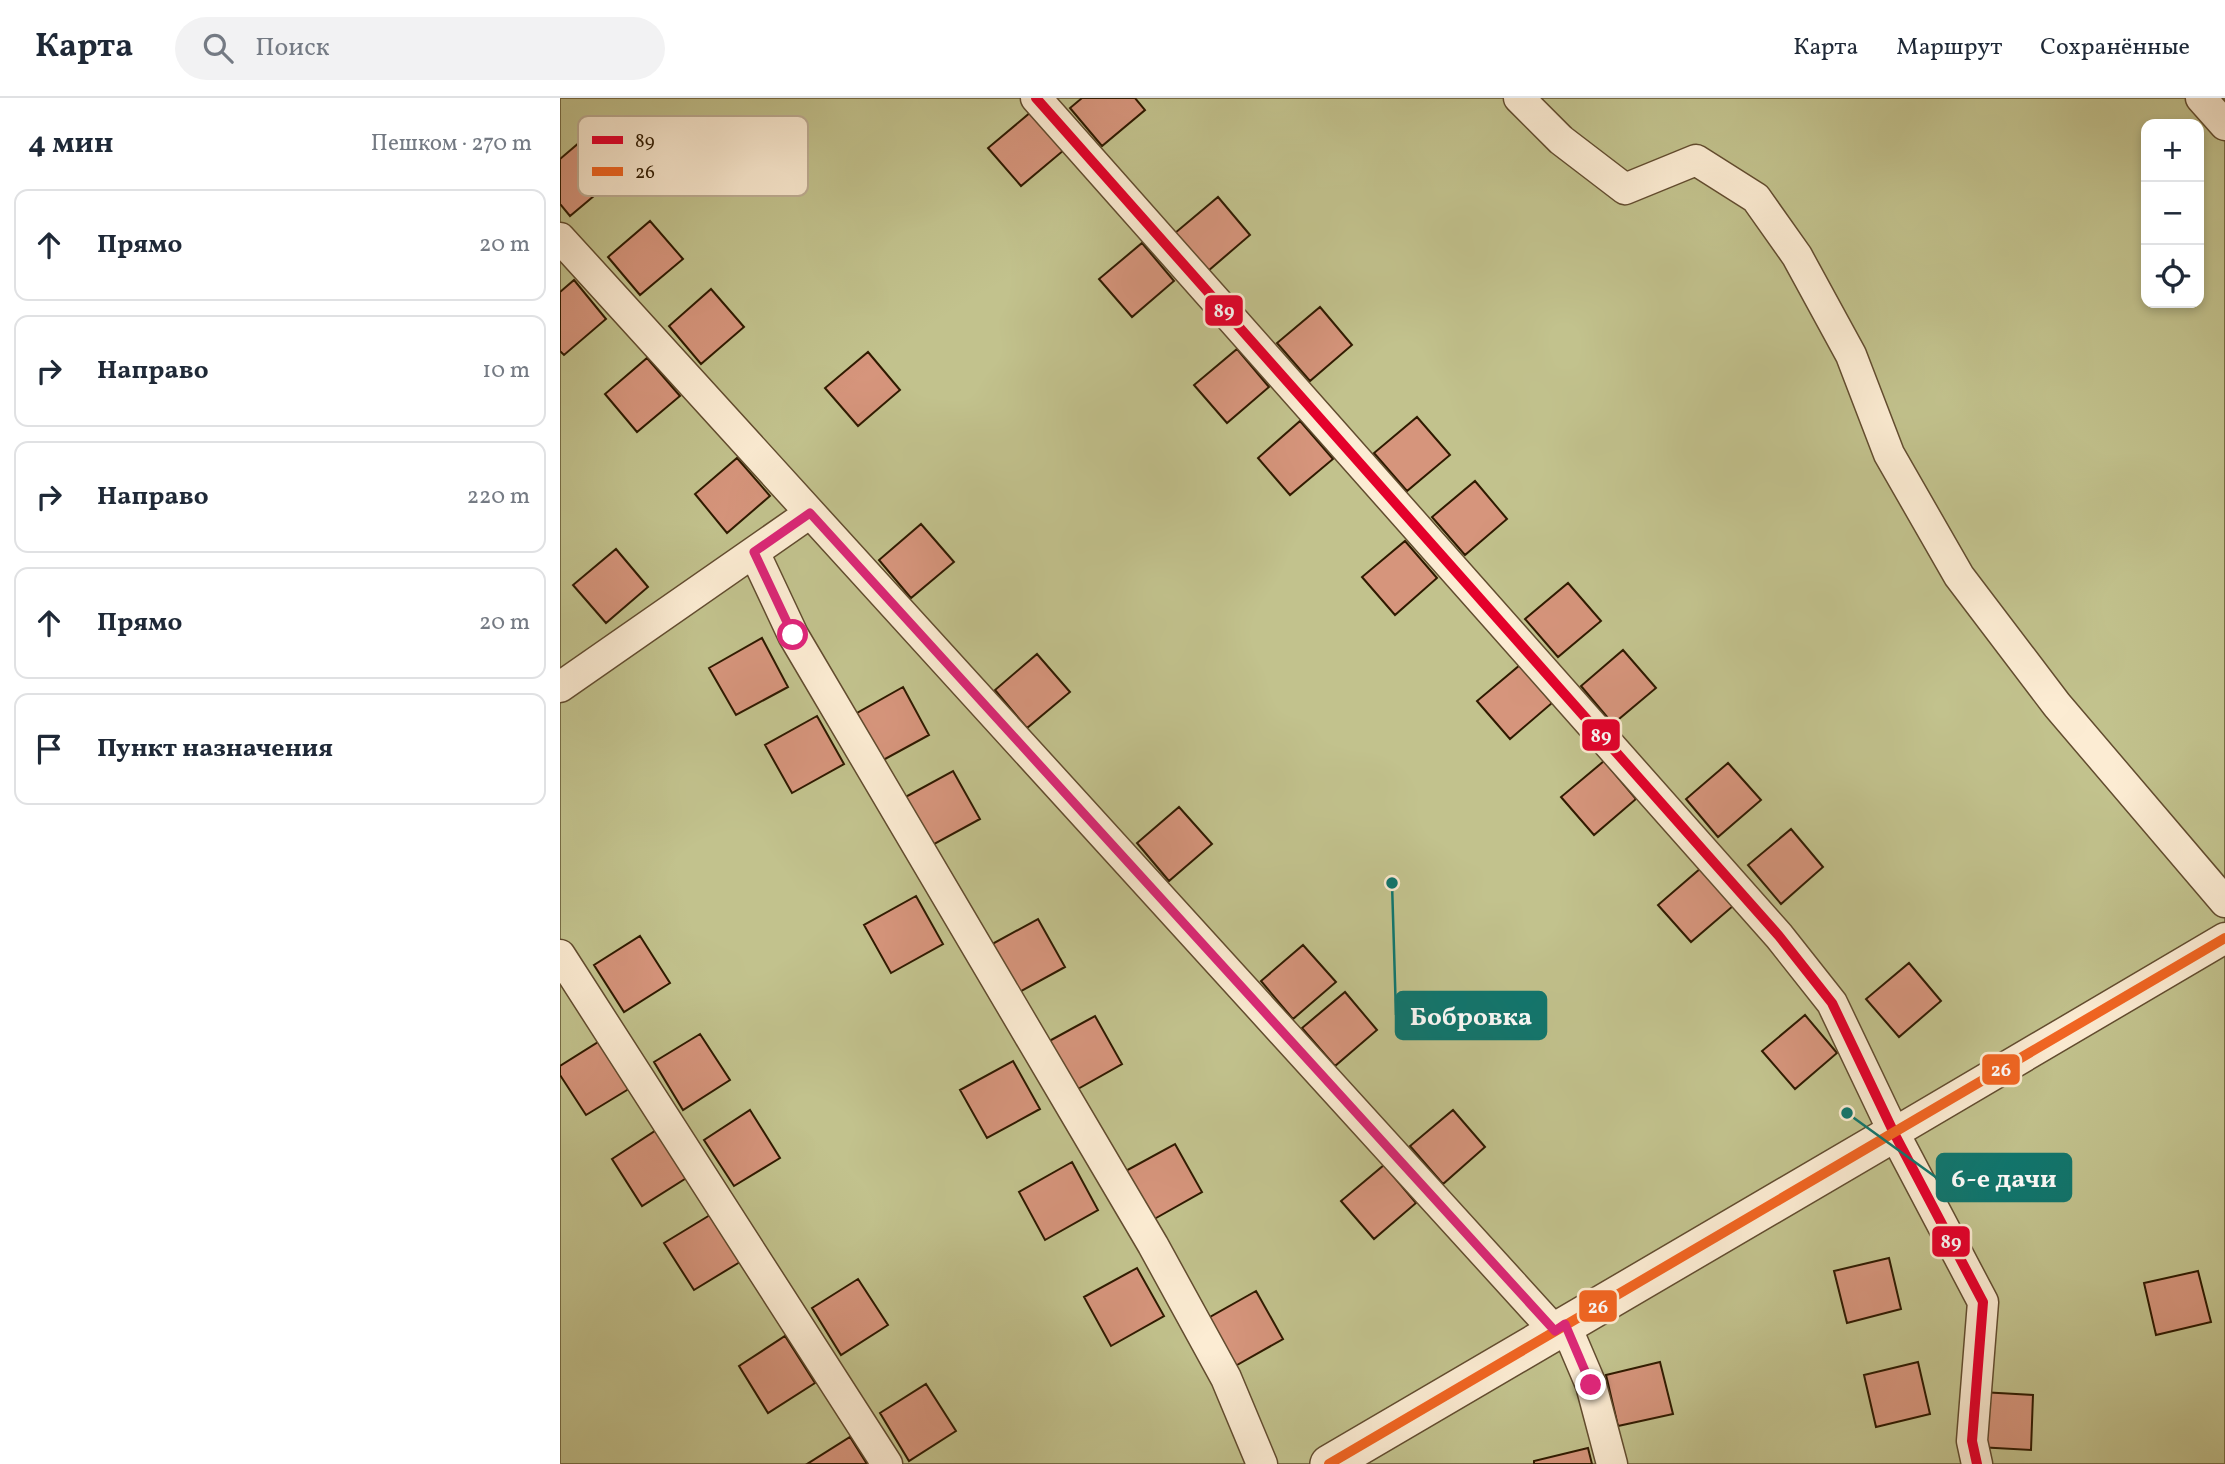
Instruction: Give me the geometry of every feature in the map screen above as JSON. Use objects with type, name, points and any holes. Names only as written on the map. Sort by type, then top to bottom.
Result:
[{"type":"street","points":[[1036,98],[1779,936],[1832,1003],[1894,1133],[1983,1302],[1972,1441],[1977,1464]]},
{"type":"street","points":[[1519,98],[1561,140],[1625,189],[1696,160],[1756,198],[1797,256],[1851,355],[1889,454],[1959,576],[2057,705],[2225,902]]},
{"type":"street","points":[[2201,98],[2225,125]]},
{"type":"street","points":[[560,238],[1560,1328],[1591,1385],[1612,1464]]},
{"type":"street","points":[[560,687],[810,513]]},
{"type":"street","points":[[754,552],[793,635],[1153,1245],[1226,1378],[1262,1464]]},
{"type":"street","points":[[1329,1464],[2225,938]]},
{"type":"street","points":[[560,955],[887,1464]]},
{"type":"green space","points":[[560,98],[2225,98],[2225,1464],[560,1464]]},
{"type":"building","points":[[1082,98],[1135,98],[1145,110],[1102,146],[1070,108]]},
{"type":"building","points":[[1031,112],[1064,150],[1021,186],[988,148]]},
{"type":"building","points":[[578,144],[578,196],[594,196],[570,216],[560,204],[560,159]]},
{"type":"building","points":[[1218,197],[1250,235],[1208,271],[1175,233]]},
{"type":"building","points":[[650,221],[683,259],[640,295],[608,257]]},
{"type":"building","points":[[1142,243],[1174,281],[1132,317],[1099,279]]},
{"type":"building","points":[[574,280],[606,319],[564,355],[560,351],[560,292]]},
{"type":"building","points":[[711,289],[744,327],[701,364],[669,326]]},
{"type":"building","points":[[1320,307],[1352,345],[1310,381],[1277,343]]},
{"type":"building","points":[[1237,349],[1269,387],[1227,423],[1194,385]]},
{"type":"building","points":[[868,352],[900,390],[858,426],[825,388]]},
{"type":"building","points":[[647,358],[680,396],[637,432],[605,394]]},
{"type":"building","points":[[1417,417],[1450,455],[1407,491],[1374,453]]},
{"type":"building","points":[[1300,421],[1333,459],[1290,495],[1258,458]]},
{"type":"building","points":[[737,458],[770,496],[727,533],[695,494]]},
{"type":"building","points":[[1475,481],[1507,519],[1465,555],[1432,517]]},
{"type":"building","points":[[921,524],[954,562],[911,598],[879,560]]},
{"type":"building","points":[[1405,541],[1437,578],[1395,615],[1362,577]]},
{"type":"building","points":[[616,549],[648,587],[606,623],[573,585]]},
{"type":"building","points":[[1568,583],[1601,621],[1558,657],[1525,619]]},
{"type":"building","points":[[762,638],[788,687],[736,715],[709,668]]},
{"type":"building","points":[[1623,650],[1656,688],[1613,724],[1581,686]]},
{"type":"building","points":[[1037,654],[1070,692],[1027,728],[995,690]]},
{"type":"building","points":[[1520,665],[1552,703],[1510,739],[1477,701]]},
{"type":"building","points":[[903,687],[929,735],[876,764],[850,717]]},
{"type":"building","points":[[817,716],[844,764],[792,793],[765,745]]},
{"type":"building","points":[[1604,761],[1636,799],[1594,835],[1561,797]]},
{"type":"building","points":[[1728,763],[1761,800],[1718,837],[1686,799]]},
{"type":"building","points":[[953,771],[980,819],[927,848],[900,800]]},
{"type":"building","points":[[1179,807],[1212,844],[1169,881],[1137,843]]},
{"type":"building","points":[[1791,829],[1823,867],[1781,904],[1748,865]]},
{"type":"building","points":[[1701,868],[1733,906],[1691,942],[1658,905]]},
{"type":"building","points":[[916,896],[943,944],[891,973],[864,925]]},
{"type":"building","points":[[1038,919],[1065,967],[1012,996],[985,948]]},
{"type":"building","points":[[640,936],[670,983],[624,1012],[594,965]]},
{"type":"building","points":[[1303,945],[1336,982],[1293,1019],[1261,981]]},
{"type":"building","points":[[1909,963],[1941,1001],[1899,1037],[1866,999]]},
{"type":"building","points":[[1345,992],[1377,1030],[1335,1066],[1302,1028]]},
{"type":"building","points":[[1805,1015],[1837,1053],[1795,1089],[1762,1051]]},
{"type":"building","points":[[1095,1016],[1122,1064],[1069,1094],[1042,1045]]},
{"type":"building","points":[[700,1034],[730,1080],[683,1110],[654,1062]]},
{"type":"building","points":[[603,1039],[632,1087],[586,1115],[560,1075],[560,1066]]},
{"type":"building","points":[[1013,1061],[1040,1109],[987,1138],[960,1090]]},
{"type":"building","points":[[750,1110],[780,1158],[734,1186],[704,1140]]},
{"type":"building","points":[[1453,1110],[1485,1147],[1443,1184],[1410,1146]]},
{"type":"building","points":[[658,1129],[688,1177],[642,1206],[612,1159]]},
{"type":"building","points":[[1175,1144],[1202,1192],[1149,1222],[1122,1173]]},
{"type":"building","points":[[1072,1162],[1098,1210],[1045,1240],[1019,1192]]},
{"type":"building","points":[[1384,1165],[1416,1203],[1374,1239],[1341,1201]]},
{"type":"building","points":[[710,1215],[740,1262],[694,1290],[664,1243]]},
{"type":"building","points":[[1889,1258],[1901,1309],[1847,1323],[1834,1271]]},
{"type":"building","points":[[1137,1268],[1164,1316],[1111,1346],[1084,1297]]},
{"type":"building","points":[[2198,1271],[2211,1322],[2156,1335],[2144,1283]]},
{"type":"building","points":[[858,1279],[888,1325],[841,1355],[812,1308]]},
{"type":"building","points":[[1256,1291],[1283,1339],[1230,1369],[1203,1321]]},
{"type":"building","points":[[785,1336],[815,1383],[768,1413],[739,1366]]},
{"type":"building","points":[[1660,1362],[1673,1414],[1618,1426],[1606,1375]]},
{"type":"building","points":[[1918,1362],[1930,1414],[1876,1427],[1864,1375]]},
{"type":"building","points":[[926,1384],[956,1431],[909,1461],[880,1413]]},
{"type":"building","points":[[1981,1392],[2033,1395],[2031,1450],[1978,1447]]},
{"type":"building","points":[[850,1437],[867,1464],[807,1464]]},
{"type":"building","points":[[1588,1448],[1592,1464],[1534,1464],[1534,1461]]},
{"type":"transit line","name":"89","points":[[1036,98],[1779,936],[1832,1003],[1894,1133],[1983,1302],[1972,1441],[1977,1464]]},
{"type":"transit line","name":"26","points":[[1329,1464],[2225,938]]},
{"type":"place","name":"Бобровка","points":[[1392,883]]},
{"type":"place","name":"6-е дачи","points":[[1847,1113]]},
{"type":"route","points":[[793,635],[754,552],[810,513],[1555,1331],[1565,1324],[1591,1385]]}]
